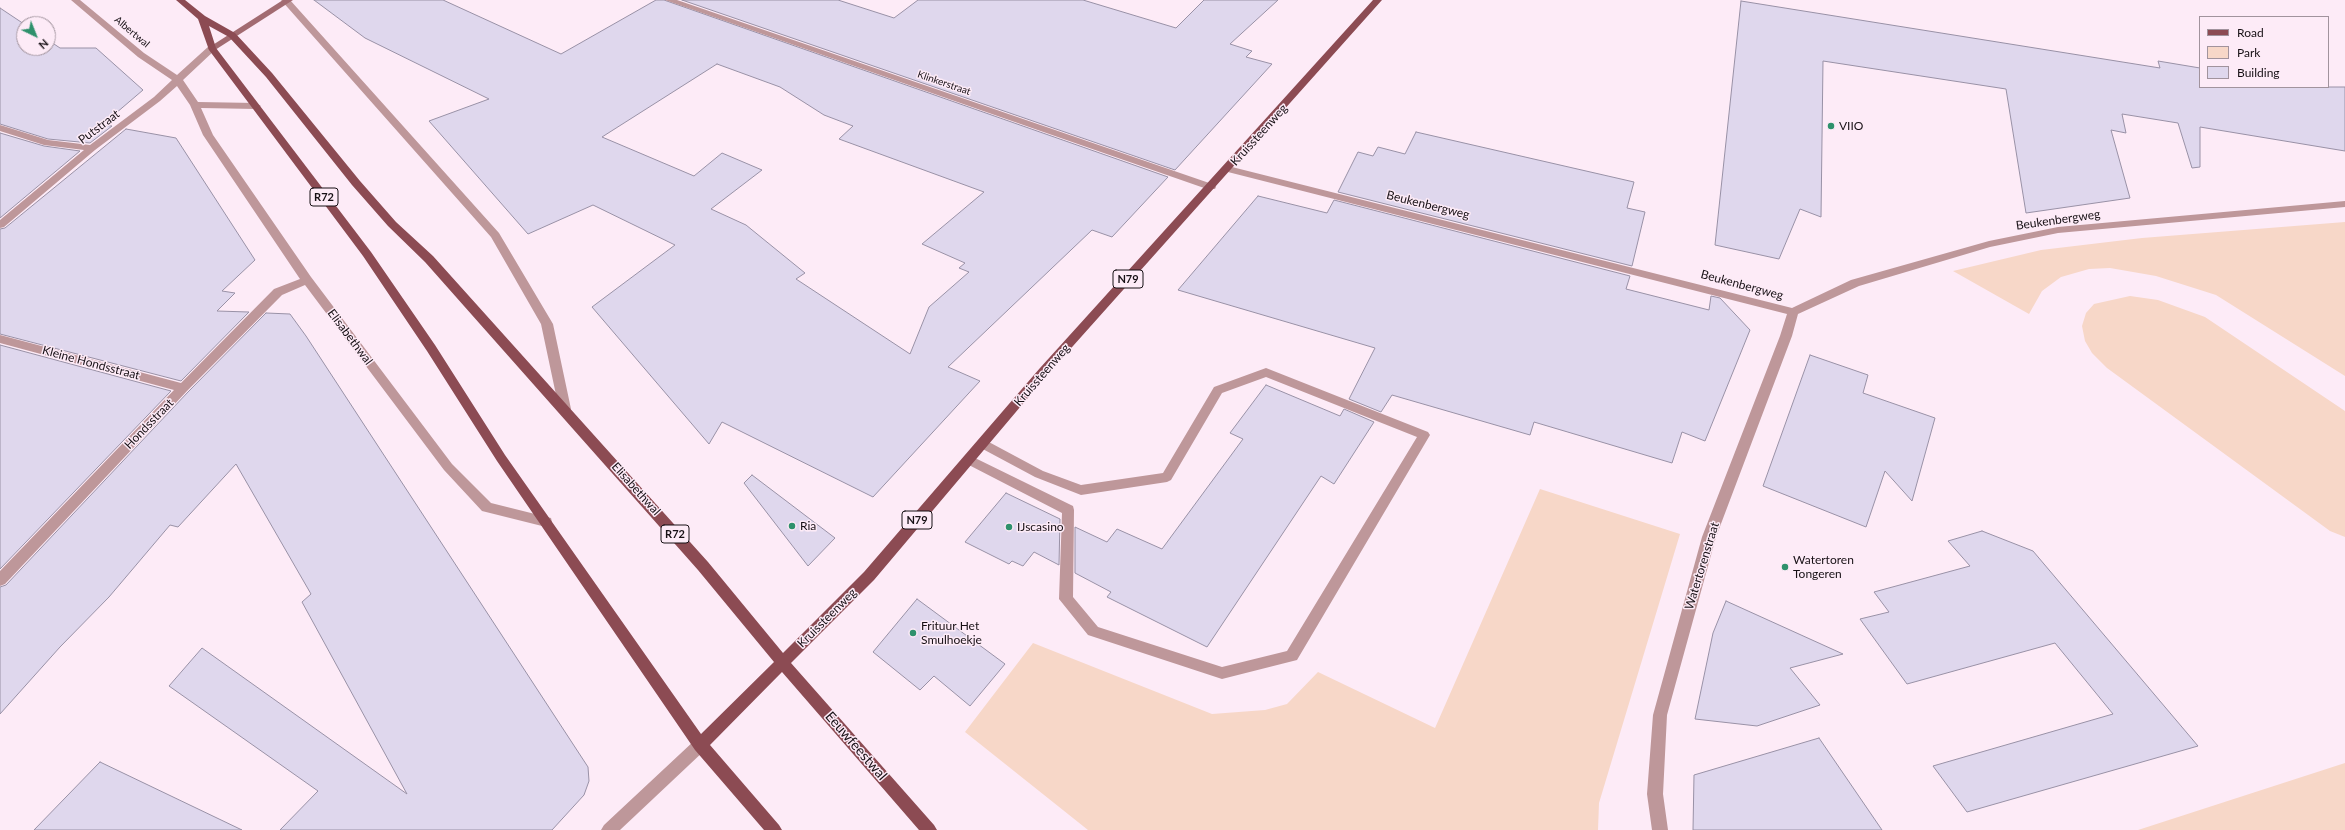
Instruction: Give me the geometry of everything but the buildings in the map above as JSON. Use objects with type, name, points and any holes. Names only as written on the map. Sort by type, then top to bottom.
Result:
[{"type":"main road","points":[[180,0],[202,18],[232,35]]},
{"type":"main road","name":"Kruissteenweg","points":[[700,745],[869,576],[1044,371],[1228,169],[1378,0]]},
{"type":"main road","name":"R72","points":[[202,18],[212,48],[367,254],[431,348],[501,458],[700,745],[774,830]]},
{"type":"main road","name":"Elisabethwal","points":[[232,35],[269,75],[356,184],[392,224],[429,259],[565,410],[703,566],[782,662]]},
{"type":"main road","name":"Eeuwfeestwal","points":[[782,662],[929,830]]},
{"type":"street","name":"Albertwal","points":[[75,0],[141,55],[177,79]]},
{"type":"street","name":"Elisabethwal","points":[[287,0],[495,235],[547,324],[565,410]]},
{"type":"street","points":[[212,48],[287,0]]},
{"type":"street","name":"Klinkerstraat","points":[[669,0],[1211,187]]},
{"type":"street","name":"Putstraat","points":[[0,225],[92,148],[157,99],[212,48]]},
{"type":"street","name":"Elisabethwal","points":[[177,79],[195,105],[208,135],[307,280],[448,467],[487,507],[546,522]]},
{"type":"street","points":[[195,105],[256,106]]},
{"type":"street","points":[[0,128],[47,143],[92,148]]},
{"type":"street","name":"Beukenbergweg","points":[[1228,169],[1793,312],[1855,283],[1989,244],[2058,230],[2345,204]]},
{"type":"street","name":"Hondsstraat","points":[[0,580],[183,388],[278,292],[307,280]]},
{"type":"street","name":"Watertorenstraat","points":[[1660,830],[1655,794],[1660,715],[1709,537],[1786,336],[1793,312]]},
{"type":"street","name":"Kleine Hondsstraat","points":[[0,338],[183,388]]},
{"type":"street","points":[[969,460],[1068,510],[1066,599],[1093,631],[1222,673],[1292,656],[1424,435],[1266,372],[1218,390],[1167,477],[1080,490],[1039,474],[982,444]]},
{"type":"street","points":[[609,830],[700,745]]},
{"type":"green space","points":[[2345,222],[2345,376],[2216,295],[2156,276],[2110,268],[2089,269],[2061,277],[2042,291],[2029,314],[1953,271],[2041,250],[2142,238]]},
{"type":"green space","points":[[2130,296],[2158,300],[2205,317],[2345,411],[2345,537],[2330,531],[2107,368],[2092,353],[2085,341],[2082,326],[2086,313],[2094,304]]},
{"type":"green space","points":[[1540,489],[1680,534],[1599,803],[1598,830],[1088,830],[965,732],[1033,643],[1212,714],[1265,710],[1287,704],[1318,672],[1435,728]]},
{"type":"green space","points":[[2345,763],[2345,830],[2138,830]]},
{"type":"place","name":"VIIO","points":[[1831,126]]},
{"type":"place","name":"Ria","points":[[792,526]]},
{"type":"place","name":"IJscasino","points":[[1009,527]]},
{"type":"place","name":"Watertoren Tongeren","points":[[1785,567]]},
{"type":"place","name":"Frituur Het Smulhoekje","points":[[913,633]]}]
